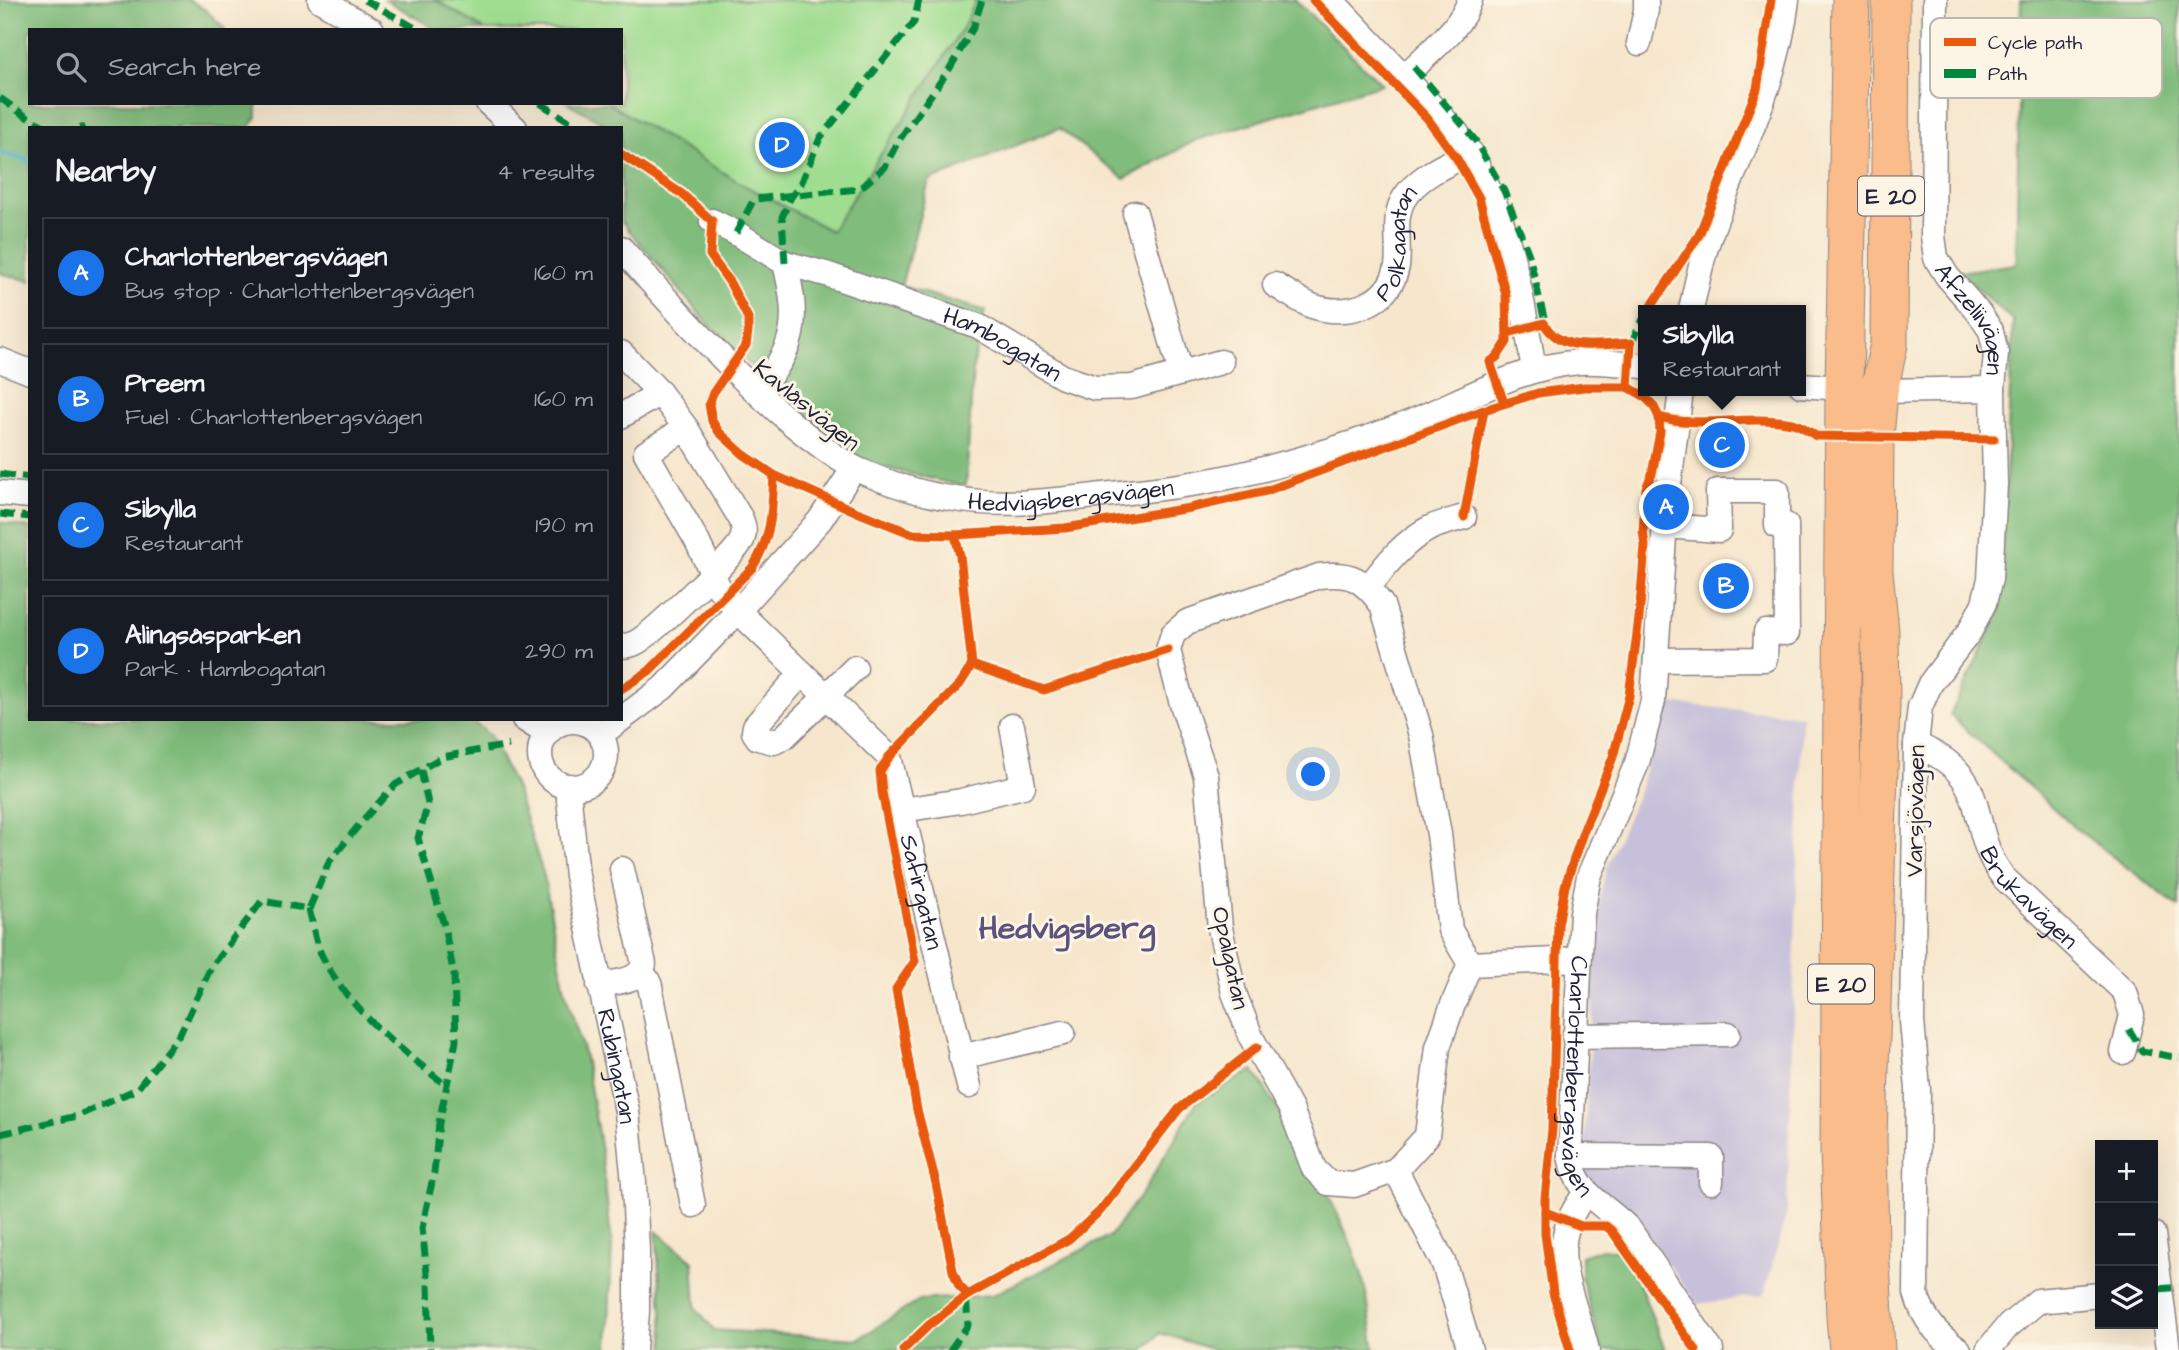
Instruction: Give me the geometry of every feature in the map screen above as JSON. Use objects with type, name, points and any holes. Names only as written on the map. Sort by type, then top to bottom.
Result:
[{"type":"highway","name":"E 20","points":[[1848,1350],[1844,1317],[1839,1151],[1861,390],[1852,0]]},
{"type":"highway","name":"E 20","points":[[1876,1350],[1870,1248],[1868,1139],[1881,702],[1880,631],[1874,572],[1875,437],[1861,390],[1889,344],[1891,0]]},
{"type":"street","points":[[320,0],[369,28]]},
{"type":"street","points":[[1331,0],[1456,132],[1491,189],[1513,257],[1534,370]]},
{"type":"street","points":[[1405,77],[1465,16],[1470,0]]},
{"type":"street","points":[[1639,43],[1646,0]]},
{"type":"street","points":[[1692,305],[1709,238],[1762,107],[1784,30],[1787,0]]},
{"type":"street","name":"Afzeliivägen","points":[[1935,0],[1935,18]]},
{"type":"street","name":"Afzeliivägen","points":[[1934,98],[1933,236],[1936,258],[1991,331],[1996,353],[1993,389]]},
{"type":"street","points":[[490,105],[513,126]]},
{"type":"street","name":"Polkagatan","points":[[1275,285],[1313,306],[1350,310],[1367,306],[1384,293],[1393,281],[1397,265],[1402,202],[1409,192],[1431,174],[1471,153]]},
{"type":"street","points":[[1135,213],[1181,373]]},
{"type":"street","name":"Hambogatan","points":[[712,221],[785,263],[826,274],[978,326],[1063,377],[1095,388],[1132,387],[1221,362]]},
{"type":"street","name":"Kavlåsvägen","points":[[623,250],[660,294],[757,392],[813,442],[854,468]]},
{"type":"street","points":[[757,392],[781,363],[788,346],[792,311],[785,263]]},
{"type":"street","points":[[623,355],[660,393],[686,428],[741,519],[744,529],[742,540],[712,573],[652,630],[637,642],[623,646]]},
{"type":"street","points":[[0,359],[28,371]]},
{"type":"street","name":"Hedvigsbergsvägen","points":[[854,468],[897,486],[954,499],[989,503],[1040,502],[1203,482],[1281,465],[1345,445],[1403,425],[1472,393],[1534,370],[1580,362],[1638,366]]},
{"type":"street","points":[[1806,385],[1861,390],[1993,389]]},
{"type":"street","name":"Varsjövägen","points":[[1959,1350],[1930,1324],[1916,1293],[1918,1089],[1912,1021],[1916,745],[1920,707],[1930,684],[1970,631],[1984,603],[1990,579],[1994,484],[1993,389]]},
{"type":"street","points":[[623,415],[660,393]]},
{"type":"street","name":"Charlottenbergsvägen","points":[[1680,396],[1665,526],[1653,701],[1637,763],[1589,876],[1582,913],[1570,1156],[1577,1181],[1586,1193],[1629,1229],[1711,1350]]},
{"type":"street","name":"Safirgatan","points":[[686,428],[646,453],[697,541],[724,596],[890,757],[965,1070],[1063,1033]]},
{"type":"street","points":[[623,718],[663,688],[738,611],[820,520],[854,468]]},
{"type":"street","points":[[1656,660],[1765,659],[1766,632],[1787,633],[1786,525],[1777,526],[1777,491],[1718,491],[1719,530],[1665,526]]},
{"type":"street","points":[[0,493],[28,496]]},
{"type":"street","points":[[1464,517],[1432,527],[1412,540],[1389,560],[1369,587],[1382,605],[1421,734],[1439,834],[1450,930],[1470,964],[1578,959]]},
{"type":"street","name":"Opalgatan","points":[[1369,587],[1340,574],[1319,576],[1187,622],[1173,634],[1168,650],[1182,704],[1206,775],[1220,928],[1234,993],[1251,1037],[1291,1109],[1314,1169],[1328,1183],[1354,1185],[1396,1170],[1427,1136],[1438,1047],[1451,1007],[1470,964]]},
{"type":"street","points":[[802,673],[755,726],[754,732],[758,738],[774,742],[784,737],[855,668]]},
{"type":"street","points":[[527,721],[546,733]]},
{"type":"street","points":[[600,735],[619,721]]},
{"type":"street","points":[[562,723],[586,723],[600,735],[606,751],[603,767],[587,783],[570,786],[555,782],[544,769],[540,748],[546,733],[562,723]]},
{"type":"street","points":[[902,810],[961,801],[1023,786],[1012,726]]},
{"type":"street","name":"Brukavägen","points":[[1916,745],[1952,764],[1964,778],[1972,792],[1995,866],[2004,877],[2126,992],[2132,1015],[2123,1052]]},
{"type":"street","name":"Rubingatan","points":[[570,786],[577,876],[627,1111],[634,1183],[637,1311],[634,1350]]},
{"type":"street","points":[[599,985],[636,976],[642,971],[644,964],[622,869]]},
{"type":"street","points":[[636,976],[647,979],[650,986],[693,1205]]},
{"type":"street","points":[[1574,1036],[1728,1034]]},
{"type":"street","points":[[1570,1156],[1711,1157],[1711,1182]]},
{"type":"street","points":[[1396,1170],[1444,1264],[1470,1350]]},
{"type":"street","points":[[1586,1193],[1576,1205],[1562,1239],[1569,1286],[1587,1350]]},
{"type":"street","points":[[1988,1350],[2007,1327],[2038,1301],[2095,1295]]},
{"type":"street","points":[[2158,1303],[2168,1350]]},
{"type":"shaded area","points":[[1664,703],[1802,715],[1787,1211],[1764,1295],[1697,1304],[1628,1208],[1585,1180],[1585,1128],[1593,1004],[1593,929],[1607,866],[1639,791]]},
{"type":"green space","points":[[0,0],[190,0],[207,11],[224,28],[28,28],[28,105],[257,105],[257,117],[250,126],[28,126],[28,280],[0,273]]},
{"type":"green space","points":[[386,0],[436,0],[482,28],[434,28]]},
{"type":"green space","points":[[436,0],[977,2],[963,28],[831,232],[747,187],[611,105],[623,105],[623,28],[482,28]]},
{"type":"green space","points":[[976,0],[1295,0],[1382,84],[1196,140],[1124,179],[1059,128],[929,181],[901,286],[985,311],[973,367],[966,485],[962,486],[869,464],[791,412],[785,382],[765,363],[751,366],[703,318],[623,223],[623,126],[601,126],[602,122],[572,105],[611,105],[747,187],[831,231],[963,28]]},
{"type":"green space","points":[[2021,0],[2179,0],[2179,907],[2074,827],[1950,715],[2000,612],[2013,321],[1959,272],[2016,264],[2019,98],[2162,98],[2162,18],[2021,18]]},
{"type":"green space","points":[[0,522],[28,528],[28,721],[472,721],[490,736],[516,789],[544,876],[565,991],[585,1057],[601,1151],[612,1245],[608,1350],[0,1350]]},
{"type":"green space","points":[[1253,1070],[1310,1162],[1347,1235],[1363,1281],[1375,1350],[1214,1350],[1160,1333],[1144,1350],[665,1350],[656,1231],[693,1261],[696,1308],[714,1330],[858,1339],[920,1300],[993,1295],[1110,1236],[1145,1189],[1196,1103]]},
{"type":"green space","points":[[1602,1249],[1619,1251],[1635,1273],[1665,1350],[1601,1350],[1581,1275],[1581,1256]]},
{"type":"waterway","points":[[0,152],[28,160]]},
{"type":"marked path","points":[[365,0],[415,28]]},
{"type":"marked path","points":[[785,263],[782,217],[791,197],[801,184],[820,138],[914,22],[919,0]]},
{"type":"marked path","points":[[736,233],[754,199],[859,189],[885,167],[897,143],[950,68],[973,28],[982,0]]},
{"type":"marked path","points":[[1414,67],[1475,140],[1504,191],[1529,255],[1546,326]]},
{"type":"marked path","points":[[0,98],[44,126]]},
{"type":"marked path","points":[[543,105],[577,126]]},
{"type":"marked path","points":[[1631,343],[1638,329]]},
{"type":"marked path","points":[[0,474],[28,478]]},
{"type":"marked path","points":[[0,514],[28,517]]},
{"type":"marked path","points":[[0,1134],[77,1116],[137,1089],[180,1034],[211,967],[262,901],[309,909],[329,862],[395,785],[442,757],[509,745]]},
{"type":"marked path","points":[[421,770],[428,804],[418,838],[444,925],[454,975],[456,1041],[422,1228],[428,1283],[430,1350]]},
{"type":"marked path","points":[[309,909],[320,951],[347,995],[378,1028],[448,1087]]},
{"type":"marked path","points":[[2129,1029],[2142,1051],[2179,1058]]},
{"type":"marked path","points":[[2158,1289],[2179,1287]]},
{"type":"marked path","points":[[950,1350],[968,1325],[966,1293]]},
{"type":"cycle path","points":[[1313,0],[1427,118],[1457,159],[1479,198],[1506,295],[1507,342],[1490,362],[1504,403]]},
{"type":"cycle path","points":[[1652,305],[1699,235],[1757,89],[1771,0]]},
{"type":"cycle path","points":[[623,155],[682,194],[712,221],[710,255],[730,283],[748,318],[746,345],[713,393],[709,404],[712,421],[719,432],[743,454],[774,475],[913,534],[955,535],[1065,528],[1190,508],[1266,491],[1484,410],[1538,393],[1584,387],[1628,387],[1638,393]]},
{"type":"cycle path","points":[[1508,333],[1544,323],[1551,333],[1571,343],[1631,343],[1628,387]]},
{"type":"cycle path","points":[[1570,1350],[1553,1293],[1545,1234],[1545,1199],[1552,1129],[1558,925],[1565,886],[1613,757],[1629,696],[1645,546],[1643,531],[1646,488],[1652,474],[1660,432],[1659,417],[1644,396]]},
{"type":"cycle path","points":[[1464,517],[1484,410]]},
{"type":"cycle path","points":[[1659,417],[1692,422],[1759,420],[1792,423],[1816,436],[1994,439]]},
{"type":"cycle path","points":[[623,688],[649,671],[752,568],[767,534],[774,475]]},
{"type":"cycle path","points":[[955,535],[960,556],[972,665],[960,684],[889,757],[880,771],[915,961],[896,989],[917,1110],[936,1183],[953,1271],[959,1286],[968,1295]]},
{"type":"cycle path","points":[[972,665],[1044,690],[1168,650]]},
{"type":"cycle path","points":[[903,1350],[929,1325],[968,1295],[1069,1239],[1100,1211],[1179,1109],[1257,1047]]},
{"type":"cycle path","points":[[1545,1212],[1581,1226],[1606,1226],[1612,1231],[1696,1350]]},
{"type":"place","name":"Alingsåsparken","points":[[782,145]]},
{"type":"place","name":"Sibylla","points":[[1722,445]]},
{"type":"place","name":"Charlottenbergsvägen","points":[[1666,507]]},
{"type":"place","name":"Preem","points":[[1726,586]]},
{"type":"district","name":"Hedvigsberg","points":[[1067,927]]}]
